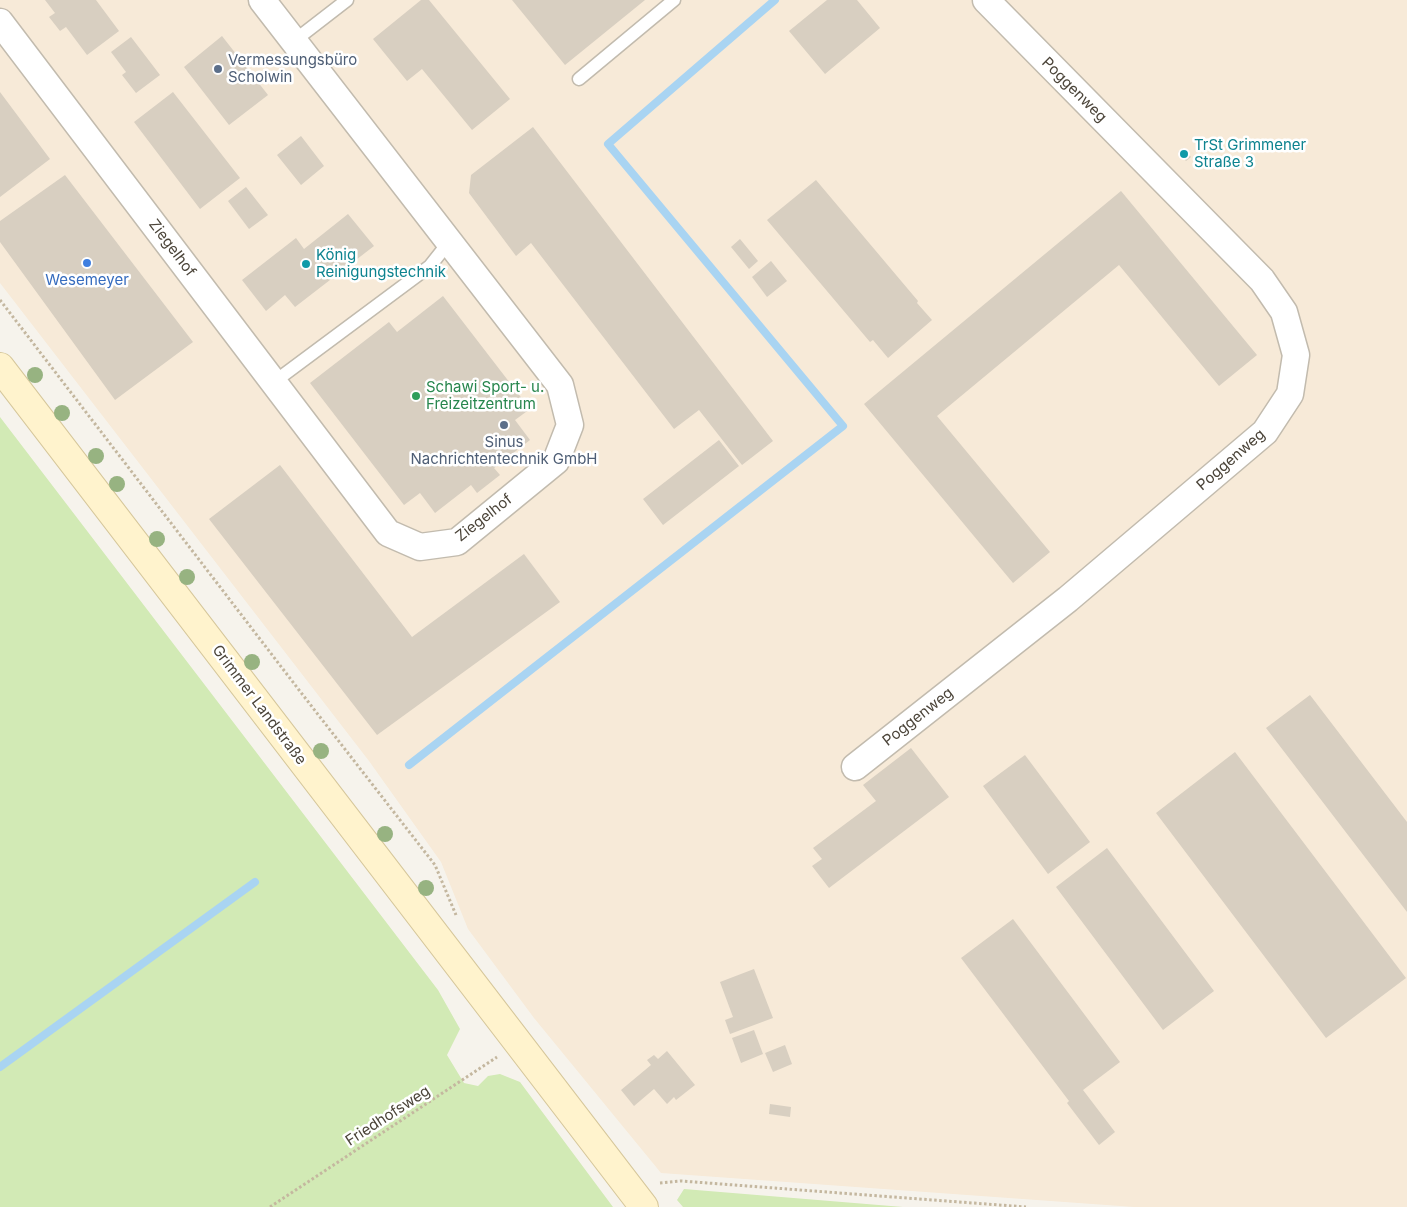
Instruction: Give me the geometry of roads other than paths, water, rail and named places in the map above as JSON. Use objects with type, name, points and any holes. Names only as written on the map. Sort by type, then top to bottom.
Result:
[{"type":"main road","name":"Grimmer Landstraße","points":[[0,367],[518,1044],[654,1194]]},
{"type":"street","name":"Ziegelhof","points":[[0,22],[388,532],[420,547],[457,542],[556,461],[570,425],[560,385],[262,0]]},
{"type":"street","name":"Poggenweg","points":[[855,767],[1068,599],[1265,432],[1290,394],[1296,355],[1284,312],[1262,280],[986,0]]},
{"type":"lane","points":[[294,41],[347,0]]},
{"type":"lane","points":[[579,79],[674,0]]},
{"type":"lane","points":[[274,382],[430,266],[449,242]]},
{"type":"waterway","points":[[409,765],[843,426],[608,144],[775,0]]},
{"type":"waterway","points":[[0,1067],[255,882]]},
{"type":"place","name":"Vermessungsbüro Scholwin","points":[[218,69]]},
{"type":"place","name":"TrSt Grimmener Straße 3","points":[[1184,154]]},
{"type":"place","name":"Wesemeyer","points":[[87,263]]},
{"type":"place","name":"König Reinigungstechnik","points":[[306,264]]},
{"type":"place","name":"Schawi Sport- u. Freizeitzentrum","points":[[416,396]]},
{"type":"place","name":"Sinus Nachrichtentechnik GmbH","points":[[504,425]]}]
